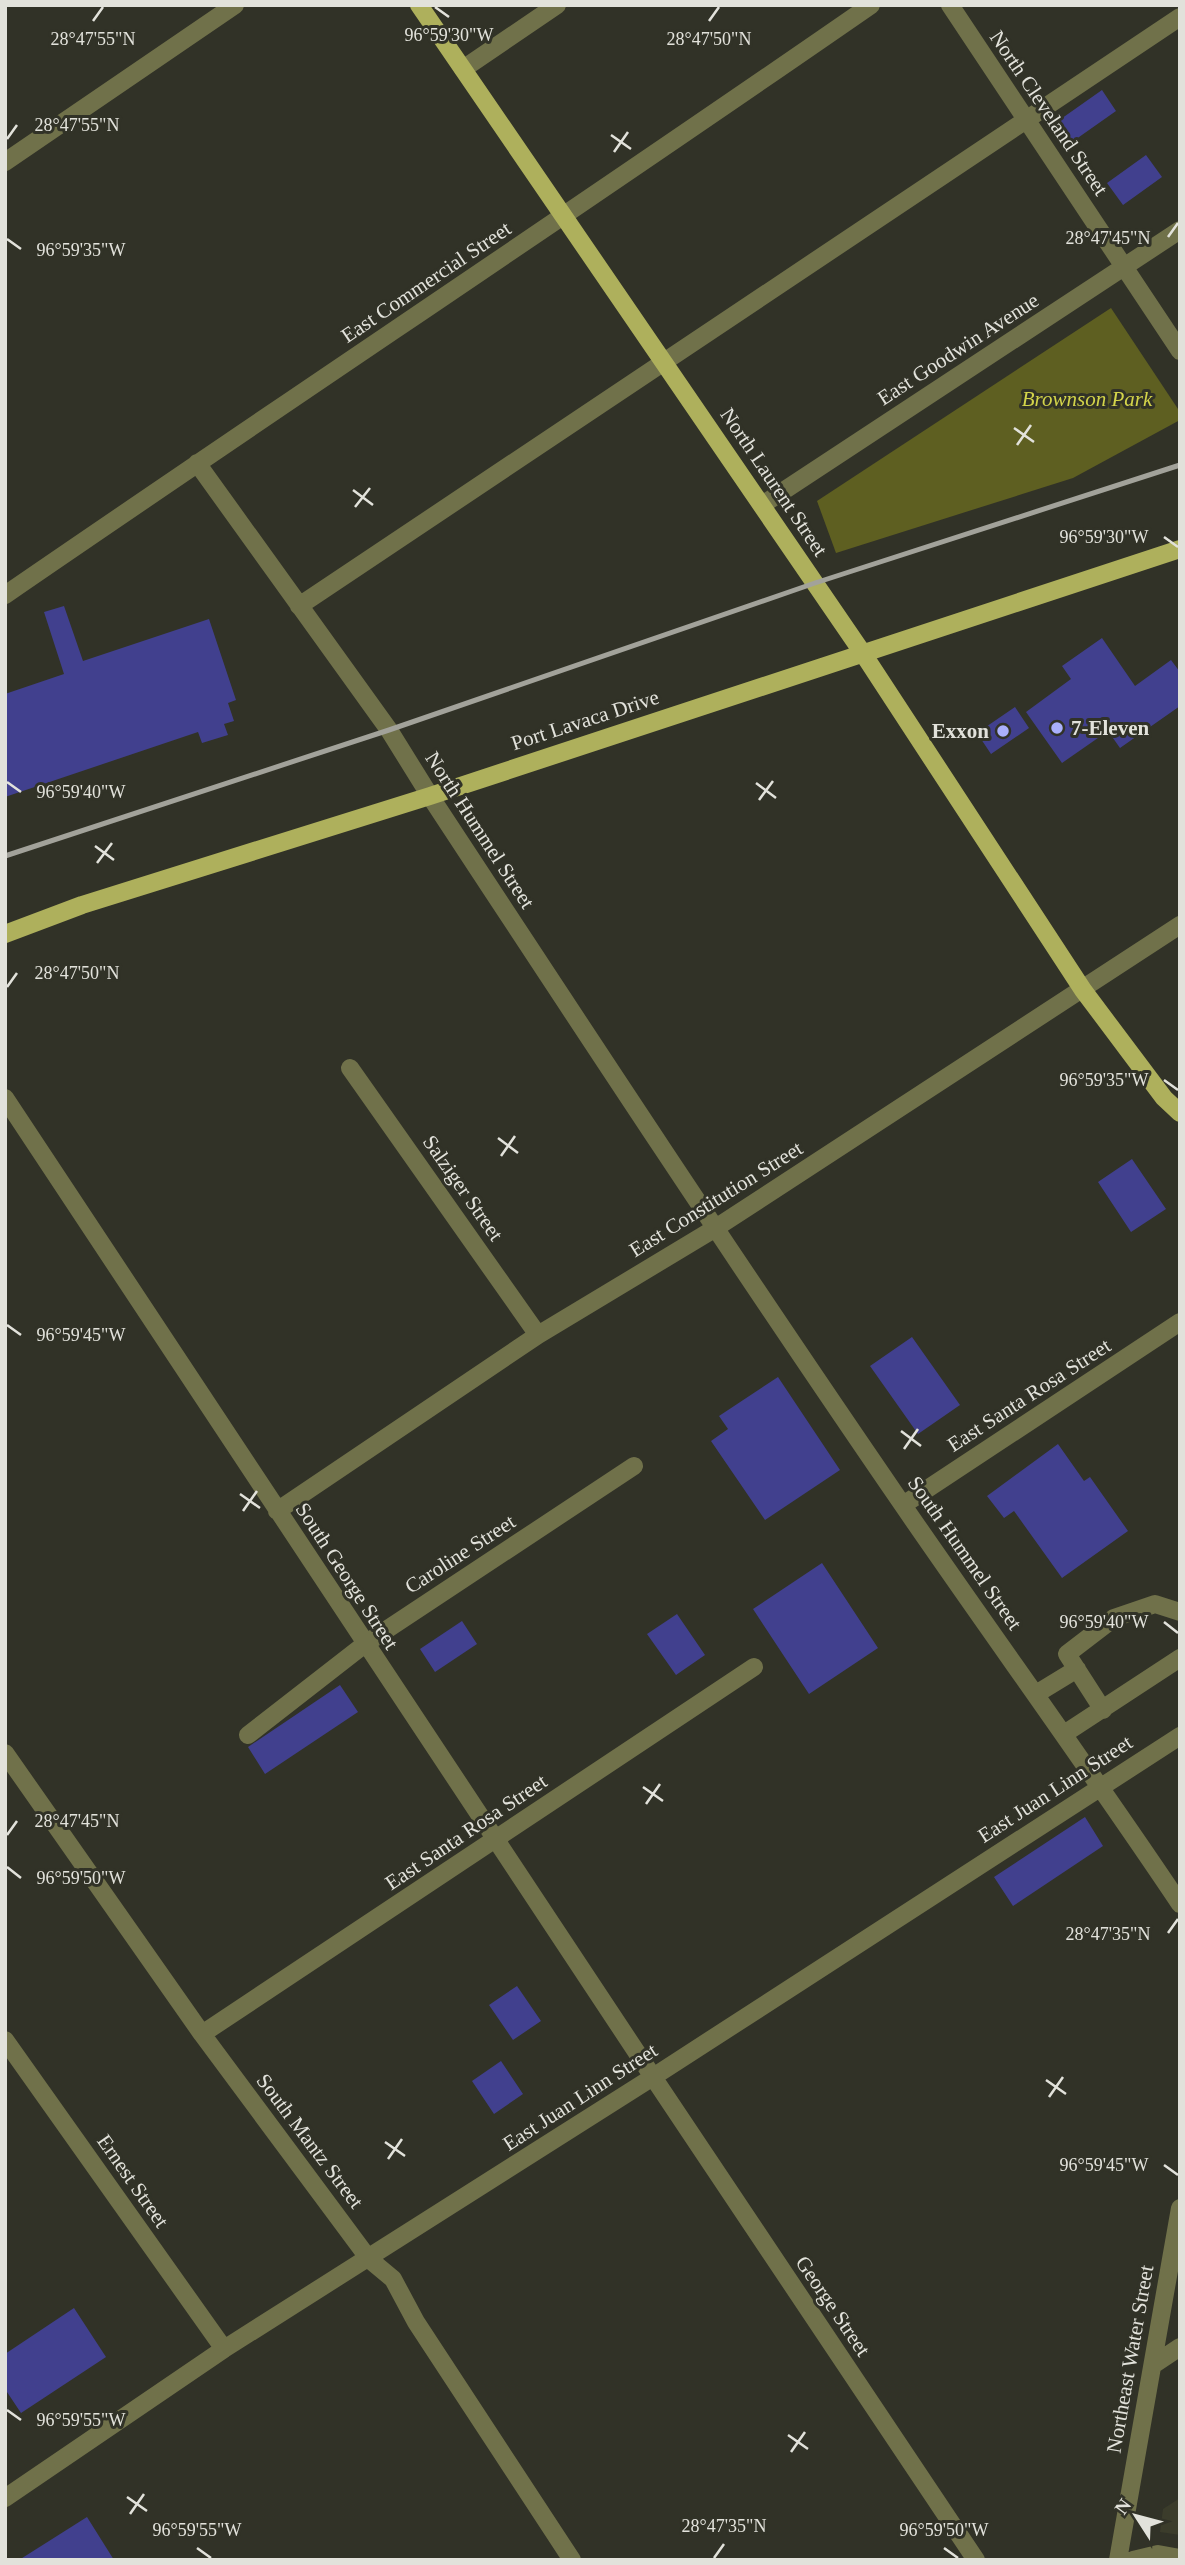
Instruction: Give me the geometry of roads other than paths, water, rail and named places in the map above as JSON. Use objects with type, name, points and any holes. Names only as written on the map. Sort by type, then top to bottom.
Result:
[{"type":"main road","name":"North Laurent Street","points":[[419,5],[862,652],[1083,990],[1164,1098],[1180,1113]]},
{"type":"main road","name":"Port Lavaca Drive","points":[[5,934],[82,905],[429,796],[1180,549]]},
{"type":"street","points":[[5,162],[235,5]]},
{"type":"street","points":[[463,69],[557,5]]},
{"type":"street","name":"East Commercial Street","points":[[5,595],[871,5]]},
{"type":"street","name":"North Cleveland Street","points":[[950,5],[1180,351]]},
{"type":"street","points":[[299,606],[1180,17]]},
{"type":"street","name":"East Goodwin Avenue","points":[[762,505],[1180,230]]},
{"type":"street","name":"North Hummel Street","points":[[197,463],[389,730],[429,796],[714,1229]]},
{"type":"street","name":"East Constitution Street","points":[[277,1511],[538,1335],[714,1229],[1180,925]]},
{"type":"street","name":"Salziger Street","points":[[350,1068],[538,1335]]},
{"type":"street","name":"South George Street","points":[[5,1098],[653,2077]]},
{"type":"street","name":"South Hummel Street","points":[[714,1229],[1180,1904]]},
{"type":"street","name":"East Santa Rosa Street","points":[[903,1505],[1180,1322]]},
{"type":"street","name":"Caroline Street","points":[[248,1735],[365,1644],[634,1466]]},
{"type":"street","points":[[1102,1710],[1067,1654],[1114,1619],[1155,1604],[1180,1612]]},
{"type":"street","points":[[1064,1734],[1180,1658]]},
{"type":"street","name":"East Santa Rosa Street","points":[[202,2034],[754,1667]]},
{"type":"street","points":[[1036,1694],[1077,1669]]},
{"type":"street","name":"East Juan Linn Street","points":[[5,2498],[223,2349],[369,2259],[1180,1736]]},
{"type":"street","name":"South Mantz Street","points":[[5,1752],[202,2034],[369,2259],[393,2279],[416,2322],[572,2560]]},
{"type":"street","name":"Ernest Street","points":[[5,2040],[223,2349]]},
{"type":"street","name":"George Street","points":[[653,2077],[976,2560]]},
{"type":"street","name":"Northeast Water Street","points":[[1118,2560],[1180,2208]]},
{"type":"street","points":[[1153,2365],[1180,2347]]},
{"type":"street","points":[[1133,2560],[1158,2554],[1180,2558]]},
{"type":"railway","points":[[5,856],[389,730],[815,583],[1180,465]]},
{"type":"place","name":"7-Eleven","points":[[1057,728]]},
{"type":"place","name":"Exxon","points":[[1003,731]]},
{"type":"park label","name":"Brownson Park","points":[[1087,399]]}]
